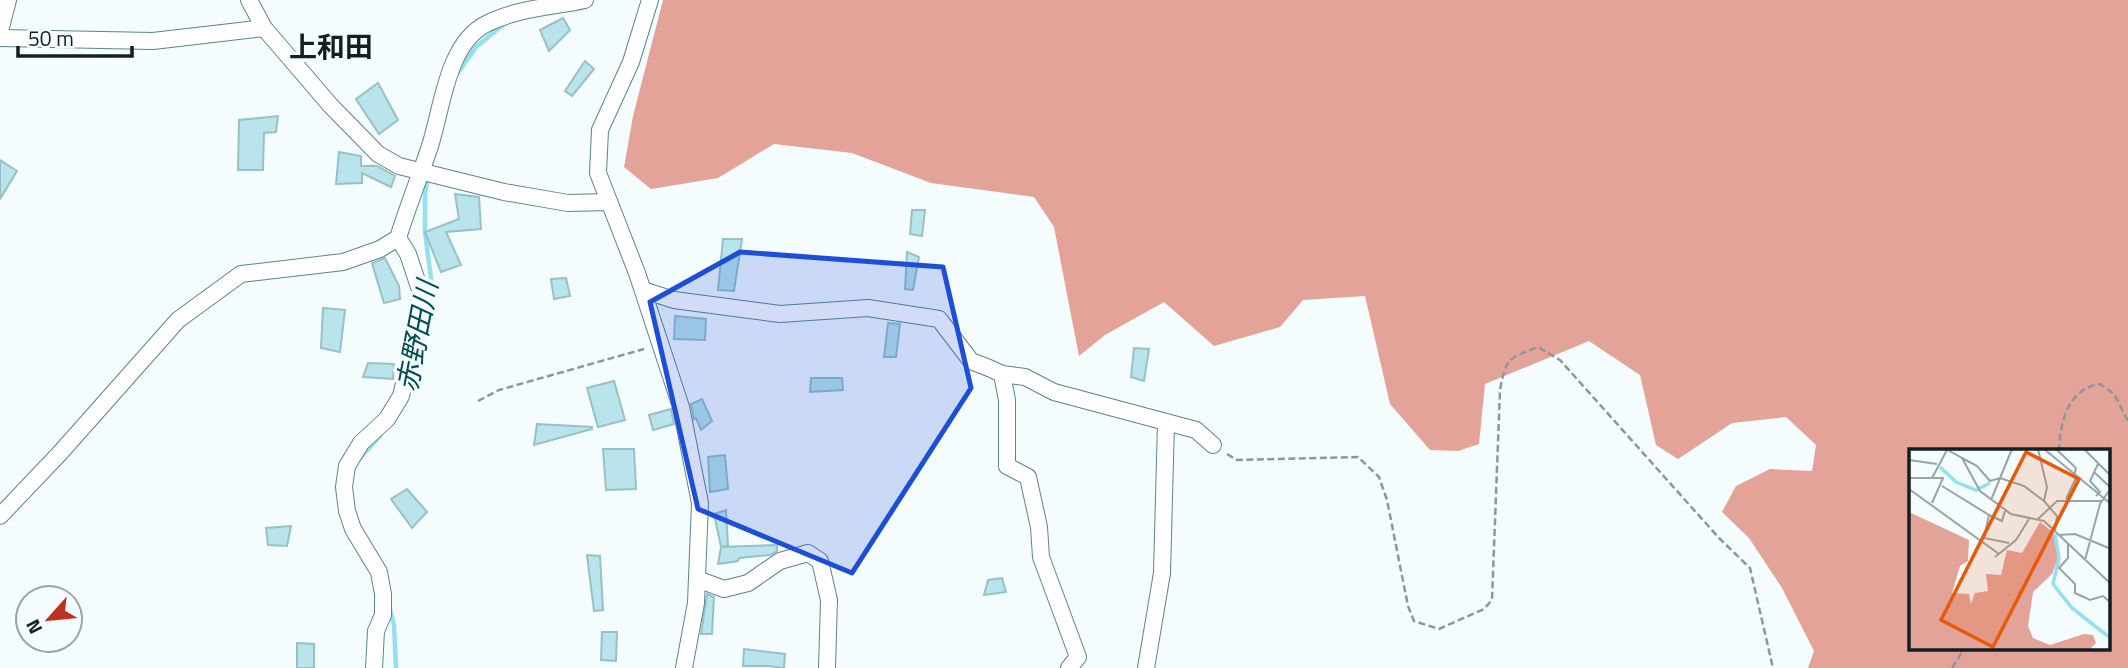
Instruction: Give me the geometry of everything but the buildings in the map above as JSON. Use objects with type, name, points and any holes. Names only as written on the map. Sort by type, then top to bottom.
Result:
[{"type":"street","points":[[0,31],[8,0]]},
{"type":"street","points":[[249,0],[264,28],[331,106],[378,154],[398,166],[504,192],[568,203],[609,202]]},
{"type":"street","points":[[0,516],[178,320],[241,274],[343,262],[380,249],[398,239],[429,152],[446,83],[467,40],[485,24],[518,12],[585,0]]},
{"type":"street","points":[[650,0],[631,62],[600,130],[598,173],[643,290],[681,407],[700,503],[696,603],[684,668]]},
{"type":"street","points":[[0,38],[153,41],[264,28]]},
{"type":"street","points":[[374,668],[376,631],[383,615],[383,593],[379,572],[353,529],[344,487],[347,466],[361,443],[387,419],[401,396],[419,321],[420,290],[408,254],[398,239]]},
{"type":"street","points":[[643,290],[674,300],[780,314],[868,308],[939,319],[971,361],[1002,374],[1026,376],[1054,392],[1196,430],[1213,445]]},
{"type":"street","points":[[1002,374],[1007,400],[1007,466],[1028,477],[1039,527],[1041,557],[1078,657],[1069,668]]},
{"type":"street","points":[[1146,668],[1163,573],[1166,423]]},
{"type":"street","points":[[697,579],[724,589],[747,583],[780,561],[808,553],[820,561],[829,600],[827,668]]},
{"type":"path","points":[[478,401],[499,390],[661,344]]},
{"type":"path","points":[[1213,445],[1237,460],[1358,457],[1379,477],[1387,500],[1408,606],[1414,621],[1439,629],[1484,609],[1492,600],[1500,390],[1504,367],[1515,357],[1538,348],[1560,360],[1719,538],[1750,568],[1773,668]]},
{"type":"path","points":[[2059,449],[2060,430],[2074,397],[2091,386],[2100,384],[2114,394],[2128,421]]},
{"type":"path","points":[[1952,668],[1963,650]]},
{"type":"highlighted area","points":[[740,252],[943,267],[971,388],[852,573],[698,509],[650,302]]},
{"type":"shaded area","points":[[663,0],[2128,0],[2128,668],[1808,668],[1814,651],[1782,588],[1749,538],[1722,512],[1736,486],[1770,469],[1812,471],[1816,445],[1786,417],[1732,423],[1678,459],[1656,445],[1640,375],[1589,341],[1485,384],[1479,444],[1458,451],[1430,450],[1390,404],[1365,296],[1303,300],[1280,327],[1214,346],[1164,302],[1105,335],[1079,356],[1054,227],[1034,197],[931,183],[852,153],[774,144],[718,178],[651,189],[624,167],[633,116]]},
{"type":"waterway","name":"赤野田川","points":[[458,73],[476,47],[504,24]]},
{"type":"waterway","name":"赤野田川","points":[[427,316],[432,286],[425,232],[428,176]]},
{"type":"waterway","name":"赤野田川","points":[[413,378],[423,335]]},
{"type":"waterway","name":"赤野田川","points":[[360,458],[380,436]]},
{"type":"waterway","name":"赤野田川","points":[[390,609],[394,625],[396,668]]},
{"type":"district","name":"上和田","points":[[331,47]]}]
